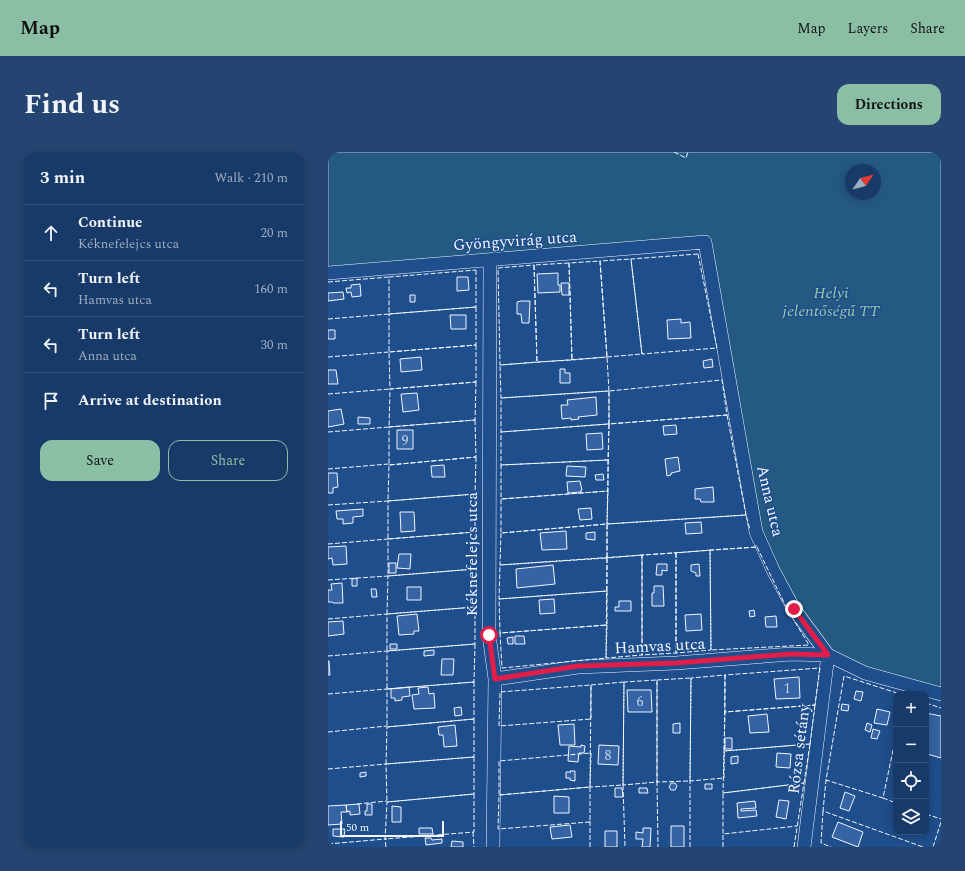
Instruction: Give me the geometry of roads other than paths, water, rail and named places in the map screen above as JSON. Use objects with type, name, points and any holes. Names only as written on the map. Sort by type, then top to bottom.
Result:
[{"type":"street","name":"Gyöngyvirág utca","points":[[328,273],[401,266],[490,261],[705,242]]},
{"type":"street","name":"Anna utca","points":[[705,242],[756,532],[773,570],[794,609],[828,655],[865,673],[941,694]]},
{"type":"street","name":"Kéknefelejcs utca","points":[[490,261],[489,635],[495,679],[493,847]]},
{"type":"street","name":"Hamvas utca","points":[[495,679],[578,666],[676,663],[791,654],[828,655]]},
{"type":"street","name":"Rózsa sétány","points":[[804,847],[828,655]]},
{"type":"park label","name":"Helyi jelentőségű TT","points":[[831,302]]}]
